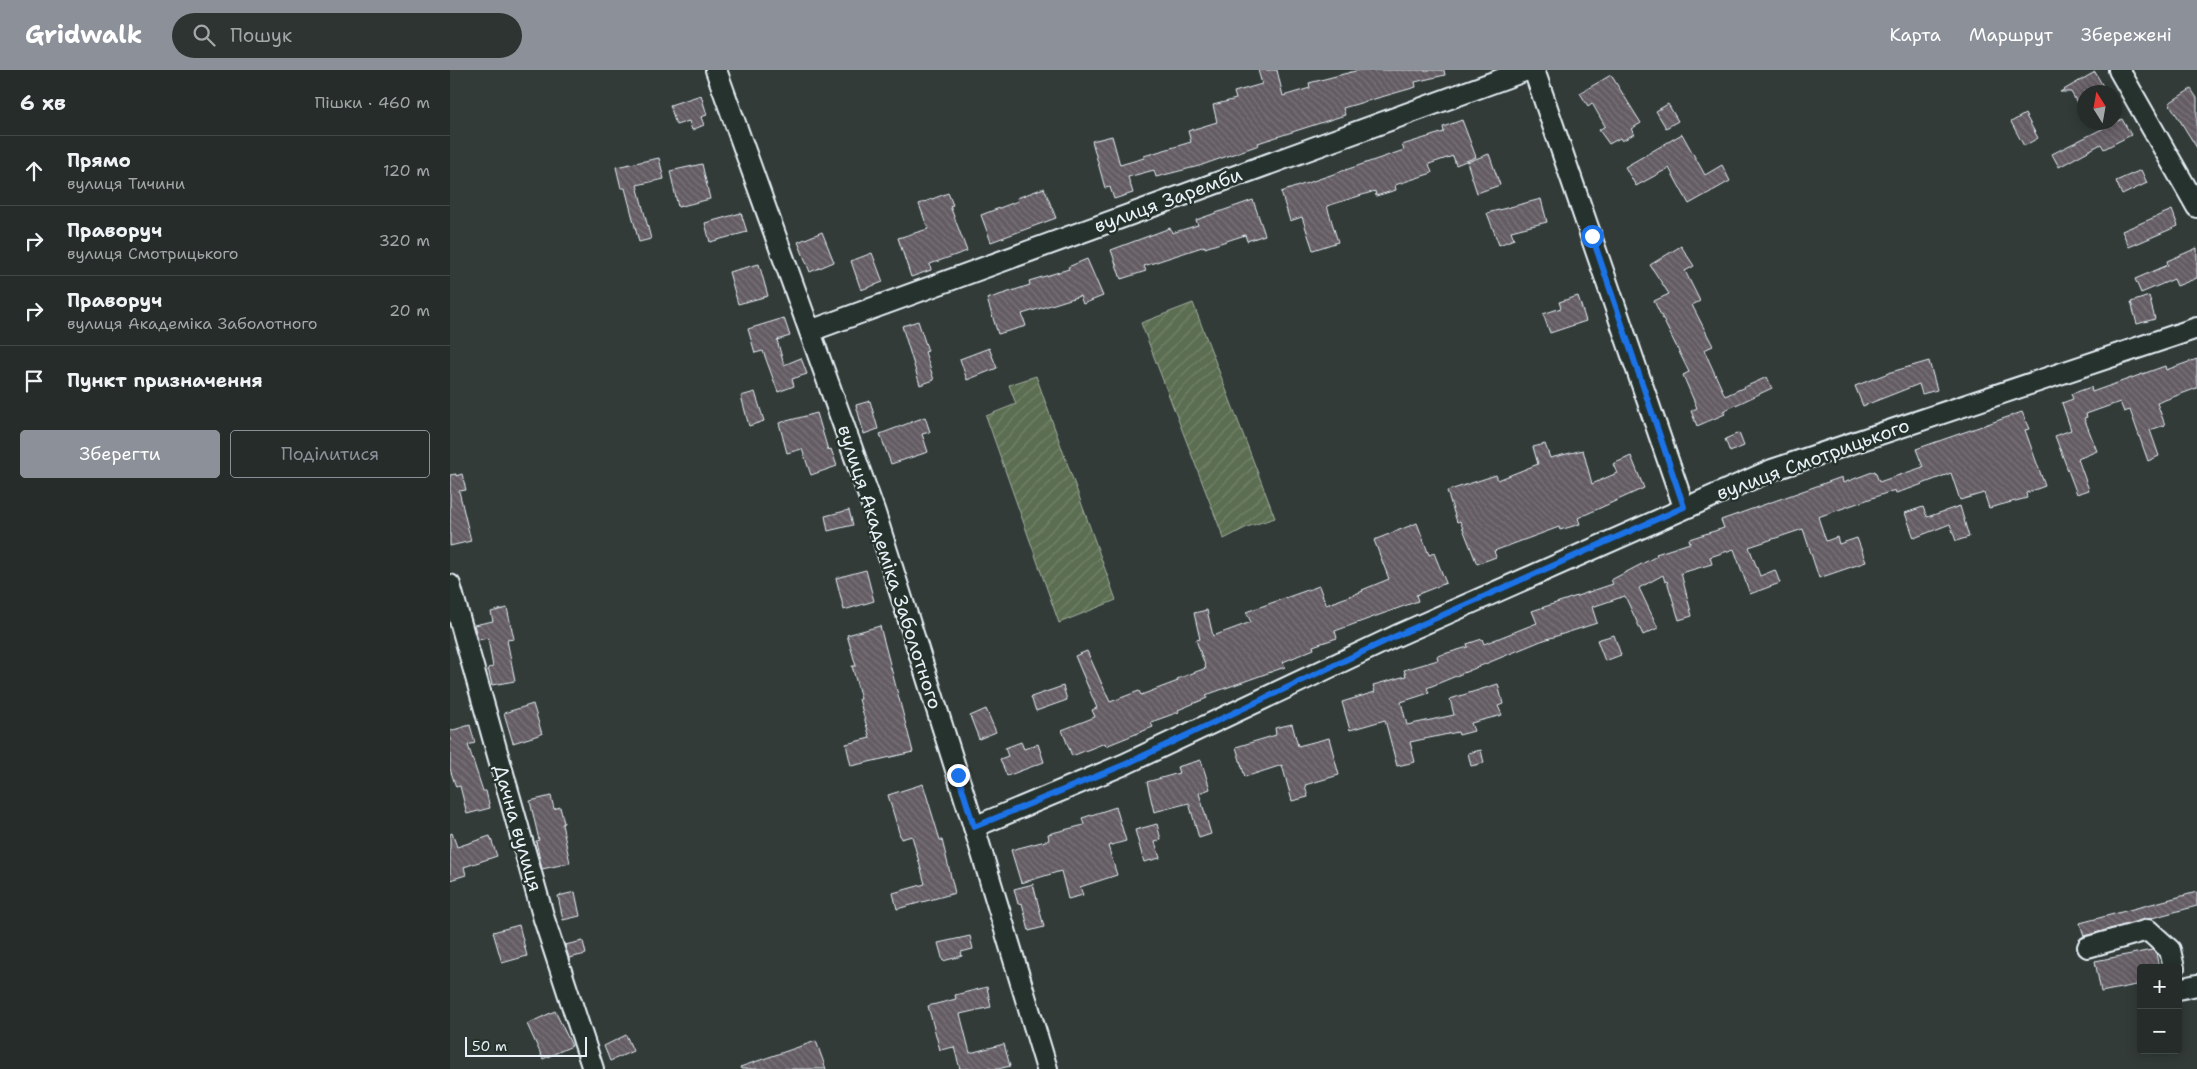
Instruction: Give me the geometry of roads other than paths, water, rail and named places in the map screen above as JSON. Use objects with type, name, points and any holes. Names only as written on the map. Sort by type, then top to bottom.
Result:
[{"type":"street","name":"вулиця Академіка Заболотного","points":[[716,70],[875,513],[974,827],[1047,1069]]},
{"type":"street","name":"вулиця Заремби","points":[[810,331],[1527,70]]},
{"type":"street","points":[[1534,70],[1684,507]]},
{"type":"street","points":[[2119,70],[2197,207]]},
{"type":"street","name":"вулиця Смотрицького","points":[[974,827],[1126,764],[1396,636],[1684,507],[1772,470],[2197,328]]},
{"type":"street","name":"Дачна вулиця","points":[[450,585],[544,919],[593,1069]]},
{"type":"street","points":[[2088,947],[2148,930],[2170,950],[2173,964]]},
{"type":"street","points":[[2182,988],[2197,985]]}]
